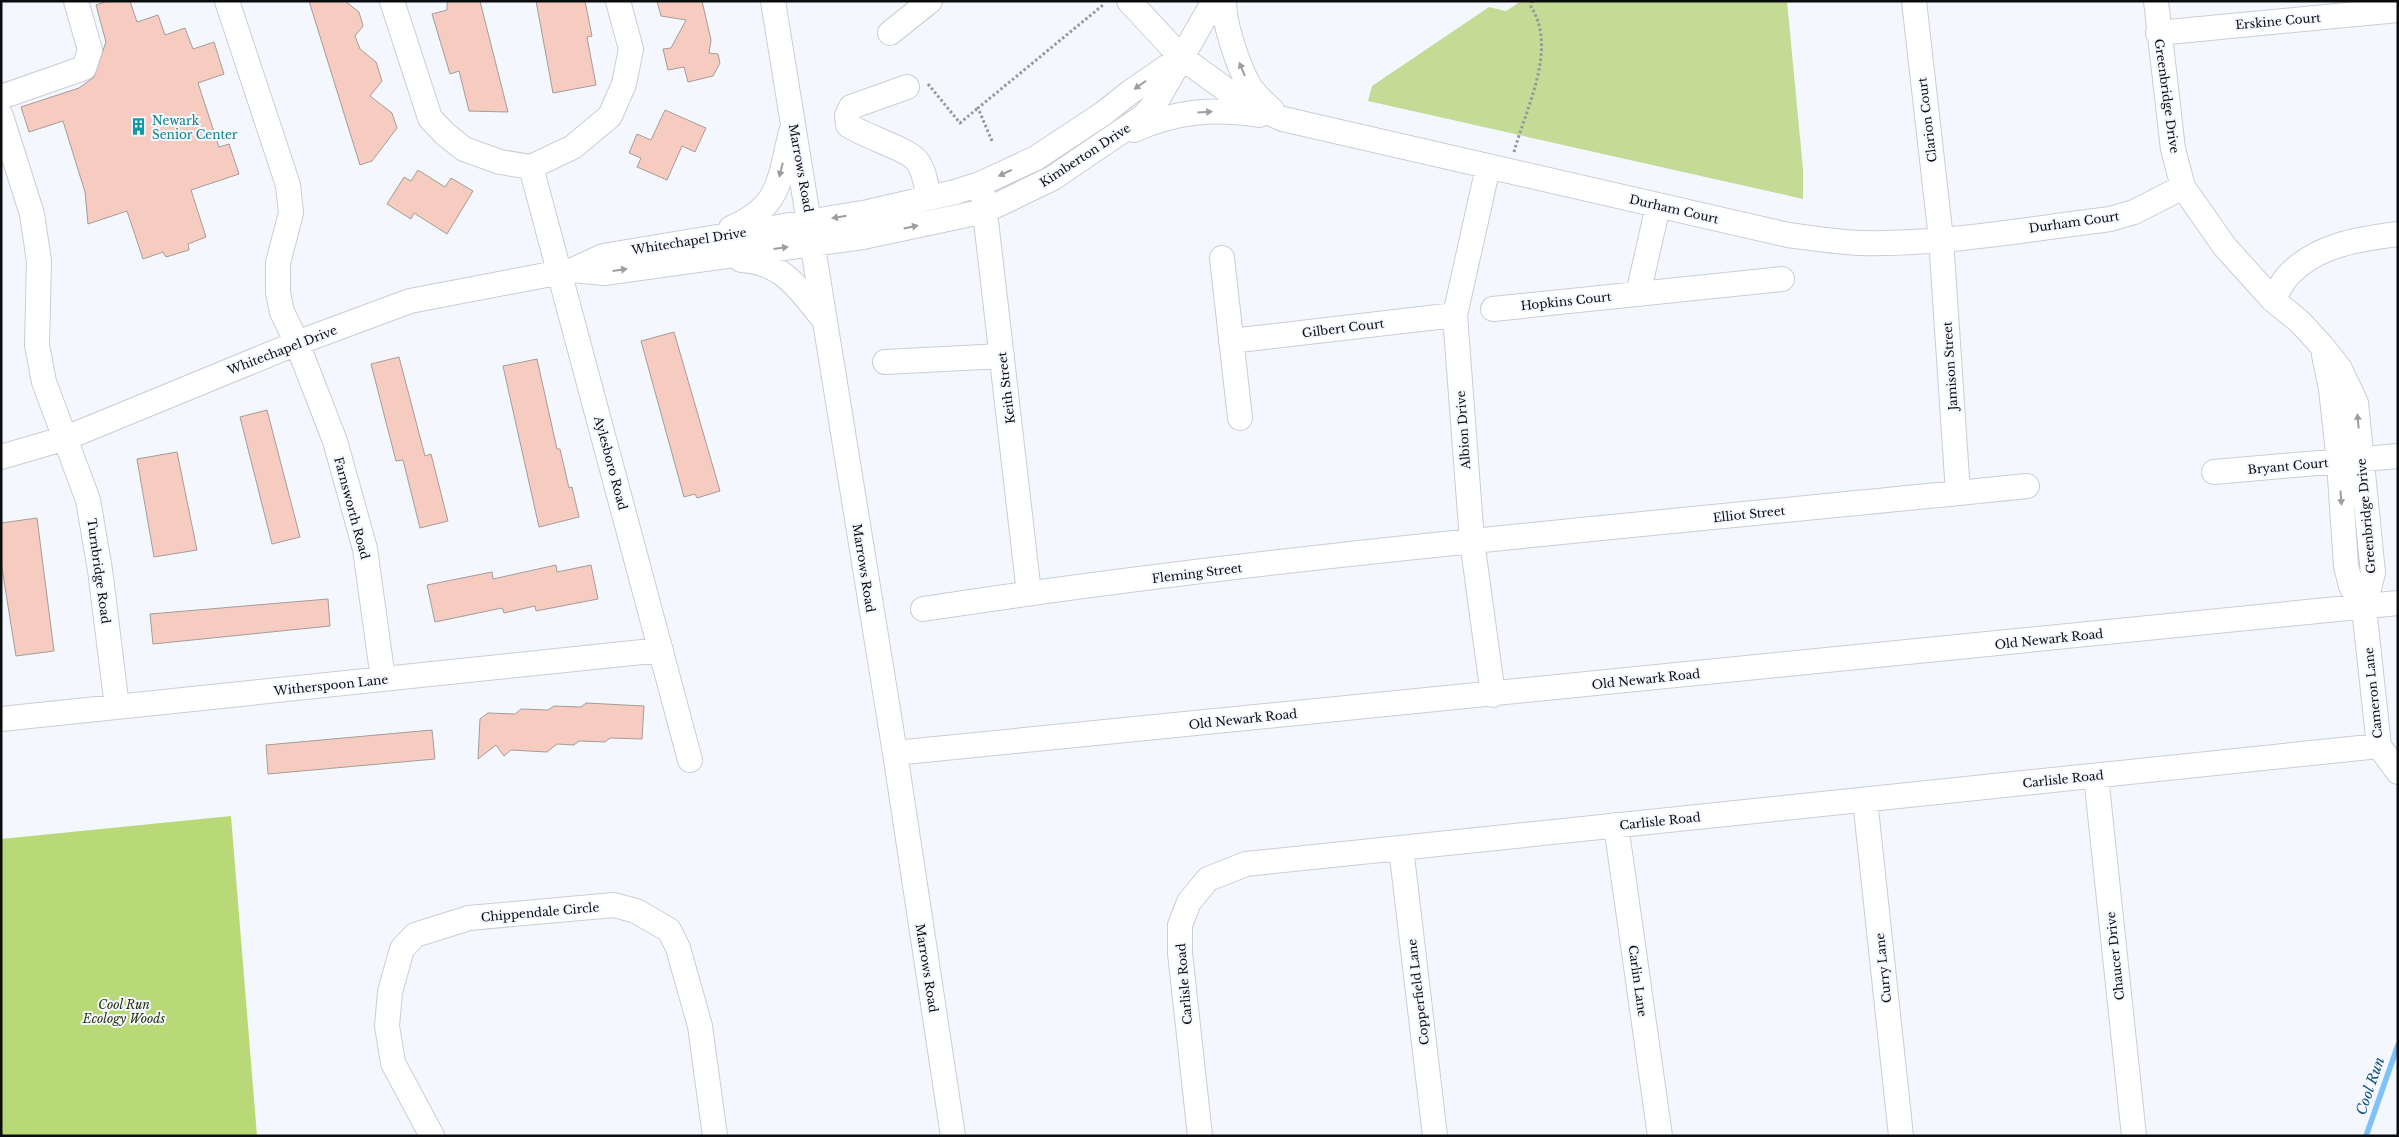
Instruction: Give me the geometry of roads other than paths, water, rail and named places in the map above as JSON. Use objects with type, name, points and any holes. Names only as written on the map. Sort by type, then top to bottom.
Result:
[{"type":"street","points":[[1,97],[84,68],[90,50],[76,1]]},
{"type":"street","name":"Farnsworth Road","points":[[226,1],[288,185],[291,213],[278,263],[278,293],[282,312],[297,343],[335,442],[365,548],[382,679]]},
{"type":"street","points":[[392,1],[430,118],[445,134],[464,149],[500,162],[531,167],[574,148],[610,116],[624,84],[631,49],[618,1]]},
{"type":"street","name":"Marrows Road","points":[[773,1],[895,753],[953,1136]]},
{"type":"street","points":[[890,33],[930,1]]},
{"type":"street","name":"Durham Court","points":[[1129,1],[1181,57],[1242,102],[1283,119],[1788,235],[1860,243],[1941,239],[2110,219],[2134,212],[2183,187]]},
{"type":"street","name":"Kimberton Drive","points":[[811,233],[863,237],[985,210],[1053,178],[1109,142],[1144,116],[1156,102],[1214,1]]},
{"type":"street","points":[[1224,1],[1227,24],[1241,68],[1251,88],[1283,119]]},
{"type":"street","name":"Clarion Court","points":[[1914,1],[1941,239]]},
{"type":"street","name":"Greenbridge Drive","points":[[2156,1],[2158,33],[2173,149],[2183,187],[2224,247],[2273,300],[2300,322],[2322,346],[2340,369],[2356,403],[2350,461],[2373,573],[2364,608]]},
{"type":"street","name":"Erskine Court","points":[[2158,33],[2398,10]]},
{"type":"street","name":"Kimberton Drive","points":[[811,233],[868,212],[980,184],[1036,158],[1104,113],[1181,57]]},
{"type":"street","points":[[916,84],[851,107],[847,116],[848,125],[861,134],[908,153],[917,160],[929,198]]},
{"type":"street","points":[[1109,142],[1154,121],[1177,114],[1238,112],[1283,119]]},
{"type":"street","name":"Turnbridge Road","points":[[1,116],[32,214],[39,261],[37,345],[44,382],[88,500],[100,570],[117,707]]},
{"type":"street","points":[[706,249],[751,220],[770,202],[777,184],[793,123]]},
{"type":"street","name":"Aylesboro Road","points":[[531,167],[566,271],[690,760]]},
{"type":"street","name":"Albion Drive","points":[[1493,695],[1472,541],[1455,315],[1498,169]]},
{"type":"street","name":"Keith Street","points":[[980,184],[985,210],[1029,593]]},
{"type":"street","points":[[1638,294],[1658,206]]},
{"type":"street","name":"Whitechapel Drive","points":[[1,457],[66,438],[297,343],[410,301],[566,271],[603,256],[706,249],[811,233]]},
{"type":"street","points":[[2273,300],[2287,277],[2311,258],[2335,246],[2356,239],[2398,234]]},
{"type":"street","name":"Jamison Street","points":[[1941,239],[1958,493]]},
{"type":"street","points":[[706,249],[754,260],[773,267],[787,276],[825,321]]},
{"type":"street","points":[[1222,258],[1240,418]]},
{"type":"street","name":"Hopkins Court","points":[[1494,309],[1782,279]]},
{"type":"street","name":"Gilbert Court","points":[[1231,341],[1455,315]]},
{"type":"street","points":[[885,362],[1002,356]]},
{"type":"street","name":"Bryant Court","points":[[2214,472],[2398,456]]},
{"type":"street","name":"Elliot Street","points":[[1472,541],[2027,486]]},
{"type":"street","name":"Fleming Street","points":[[923,609],[1029,593],[1472,541]]},
{"type":"street","name":"Old Newark Road","points":[[895,753],[1493,695],[2364,608],[2398,603]]},
{"type":"street","name":"Cameron Lane","points":[[2364,608],[2379,746],[2398,772]]},
{"type":"street","name":"Witherspoon Lane","points":[[1,719],[662,650]]},
{"type":"street","name":"Carlisle Road","points":[[1200,1136],[1180,953],[1180,925],[1189,902],[1208,879],[1246,864],[2379,746]]},
{"type":"street","name":"Chaucer Drive","points":[[2096,776],[2134,1136]]},
{"type":"street","name":"Curry Lane","points":[[1865,800],[1902,1136]]},
{"type":"street","name":"Carlin Lane","points":[[1616,825],[1660,1136]]},
{"type":"street","name":"Copperfield Lane","points":[[1401,848],[1435,1136]]},
{"type":"street","name":"Chippendale Circle","points":[[432,1136],[392,1064],[387,1026],[390,992],[402,949],[415,935],[469,918],[614,905],[636,911],[669,930],[678,948],[700,1026],[715,1136]]},
{"type":"waterway","name":"Cool Run","points":[[2366,1136],[2398,1045]]},
{"type":"place","name":"Newark Senior Center","points":[[138,127]]},
{"type":"park label","name":"Cool Run Ecology Woods","points":[[124,1011]]}]
